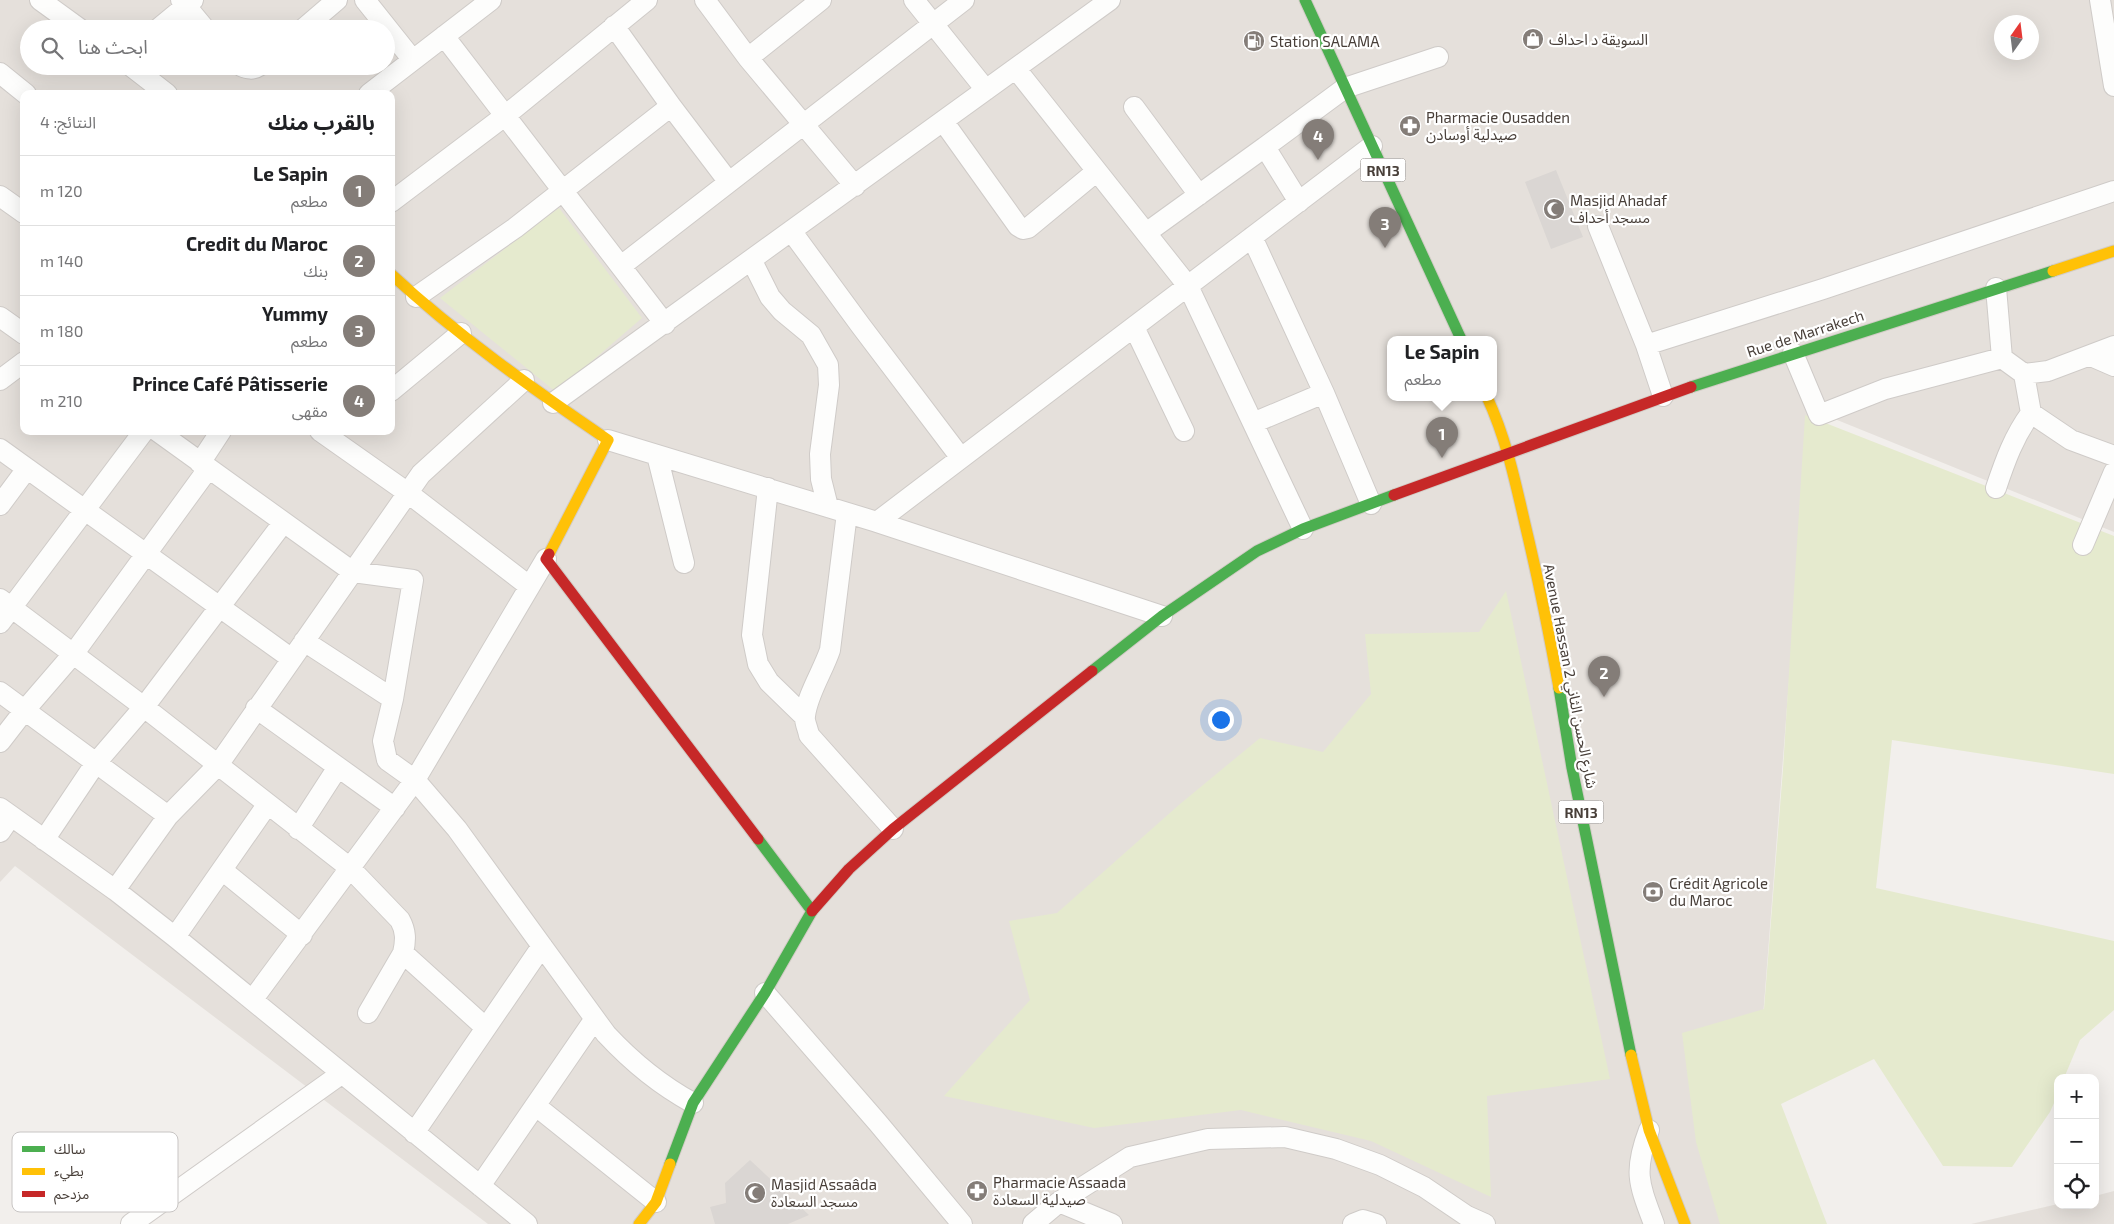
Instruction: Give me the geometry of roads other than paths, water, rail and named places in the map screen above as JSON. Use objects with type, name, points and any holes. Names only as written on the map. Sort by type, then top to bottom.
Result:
[{"type":"street","points":[[40,0],[68,20]]},
{"type":"street","points":[[314,20],[337,0]]},
{"type":"street","points":[[365,0],[381,20]]},
{"type":"street","points":[[395,199],[506,115],[647,0]]},
{"type":"street","points":[[705,0],[748,58],[802,125],[855,186]]},
{"type":"street","points":[[914,0],[986,90]]},
{"type":"street","points":[[621,266],[728,181],[964,0]]},
{"type":"street","points":[[553,403],[665,324],[1110,0]]},
{"type":"street","name":"RN13","points":[[1305,0],[1460,336]]},
{"type":"street","points":[[2100,0],[2114,86]]},
{"type":"street","points":[[168,20],[187,2],[199,20]]},
{"type":"street","points":[[748,58],[813,2]]},
{"type":"street","points":[[395,73],[444,36],[480,3]]},
{"type":"street","points":[[614,26],[728,181]]},
{"type":"street","points":[[444,36],[665,324]]},
{"type":"street","points":[[395,38],[412,59]]},
{"type":"street","points":[[1146,233],[1345,88],[1438,57]]},
{"type":"street","points":[[1016,69],[1188,286],[1302,529]]},
{"type":"street","points":[[0,73],[21,90]]},
{"type":"street","points":[[142,75],[161,90]]},
{"type":"street","points":[[374,90],[392,75]]},
{"type":"street","points":[[416,297],[515,228],[671,106]]},
{"type":"street","points":[[1134,108],[1199,195]]},
{"type":"street","points":[[943,122],[1018,226],[1023,229],[1028,228],[1097,171]]},
{"type":"street","points":[[876,522],[1372,146]]},
{"type":"street","points":[[1265,147],[1299,202]]},
{"type":"street","points":[[1646,345],[1823,289],[2114,191]]},
{"type":"street","points":[[0,196],[20,210]]},
{"type":"street","points":[[1598,226],[1646,345],[1663,396]]},
{"type":"street","points":[[792,232],[961,458]]},
{"type":"street","points":[[1252,237],[1324,393],[1371,504]]},
{"type":"street","name":"Rue de Marrakech","points":[[639,1224],[656,1202],[693,1104],[765,993],[812,911],[849,869],[893,829],[1162,616],[1257,551],[1302,529],[1663,396],[2114,251]]},
{"type":"street","points":[[752,261],[770,297],[811,335],[828,364],[829,385],[820,454],[821,479],[837,510],[830,650],[823,670],[810,694],[805,717],[809,735],[893,829]]},
{"type":"street","points":[[395,284],[416,297],[553,403],[608,440],[876,522],[1162,616]]},
{"type":"street","points":[[1996,288],[2002,358],[2024,374],[2048,371],[2114,346]]},
{"type":"street","points":[[0,317],[20,331]]},
{"type":"street","points":[[1134,326],[1184,431]]},
{"type":"street","points":[[395,388],[461,333]]},
{"type":"street","points":[[1793,353],[1819,415],[1885,389],[2002,358]]},
{"type":"street","points":[[2091,356],[2114,366]]},
{"type":"street","points":[[0,380],[20,365]]},
{"type":"street","points":[[2024,374],[2031,413],[2071,440],[2114,456]]},
{"type":"street","points":[[115,890],[168,816],[218,765],[421,474],[524,380]]},
{"type":"street","points":[[1253,423],[1324,393]]},
{"type":"street","name":"Avenue Hassan 2 شارع الحسن الثاني","points":[[1489,401],[1499,423],[1509,454],[1546,613],[1572,768],[1624,1027],[1649,1130],[1685,1224]]},
{"type":"street","points":[[1996,488],[2011,446],[2020,427],[2031,413]]},
{"type":"street","points":[[141,435],[84,511],[4,610],[74,653],[350,868],[400,920],[406,942],[403,952],[368,1013]]},
{"type":"street","points":[[161,435],[353,572],[413,580],[393,700],[383,741],[387,760],[415,780],[456,829],[594,1020],[628,1058],[669,1090],[693,1104]]},
{"type":"street","points":[[0,742],[74,653],[146,555],[204,466],[219,435]]},
{"type":"street","points":[[332,435],[529,586]]},
{"type":"street","points":[[253,999],[415,780],[546,559],[608,440]]},
{"type":"street","points":[[0,449],[26,470],[292,659]]},
{"type":"street","points":[[657,455],[684,563]]},
{"type":"street","points":[[0,506],[26,470]]},
{"type":"street","points":[[2083,545],[2114,472]]},
{"type":"street","points":[[768,488],[752,635],[758,664],[769,682],[805,717]]},
{"type":"street","points":[[44,840],[96,764],[144,707],[283,523]]},
{"type":"street","points":[[546,559],[812,911]]},
{"type":"street","points":[[304,640],[393,700]]},
{"type":"street","points":[[0,692],[168,816]]},
{"type":"street","points":[[256,708],[395,808]]},
{"type":"street","points":[[298,829],[338,767]]},
{"type":"street","points":[[175,937],[267,805]]},
{"type":"street","points":[[4,819],[44,840],[115,890],[253,999],[341,1074],[526,1224]]},
{"type":"street","points":[[222,870],[302,935]]},
{"type":"street","points":[[414,1133],[542,946]]},
{"type":"street","points":[[403,952],[486,1028]]},
{"type":"street","points":[[765,993],[878,1123],[962,1224]]},
{"type":"street","points":[[480,1186],[594,1020]]},
{"type":"street","points":[[178,1190],[341,1074]]},
{"type":"street","points":[[536,1106],[656,1202]]},
{"type":"street","points":[[1649,1130],[1641,1152],[1638,1177],[1654,1224]]},
{"type":"street","points":[[1033,1224],[1059,1202],[1130,1157],[1208,1139],[1285,1138],[1336,1149],[1380,1165],[1424,1187],[1469,1221]]},
{"type":"street","points":[[1059,1202],[1112,1224]]},
{"type":"street","points":[[130,1224],[147,1212]]},
{"type":"street","points":[[1353,1224],[1363,1220],[1376,1224]]},
{"type":"place","name":"السويقة د احداف","points":[[1533,39]]},
{"type":"place","name":"Station SALAMA","points":[[1254,41]]},
{"type":"place","name":"Pharmacie Ousadden صيدلية أوسادن","points":[[1410,126]]},
{"type":"place","name":"Prince Café Pâtisserie","points":[[1318,160]]},
{"type":"place","name":"Masjid Ahadaf مسجد أحداف","points":[[1554,209]]},
{"type":"place","name":"Yummy","points":[[1385,248]]},
{"type":"place","name":"Le Sapin","points":[[1442,458]]},
{"type":"place","name":"Credit du Maroc","points":[[1604,697]]},
{"type":"place","name":"Crédit Agricole du Maroc","points":[[1653,892]]},
{"type":"place","name":"Pharmacie Assaada صيدلية السعادة","points":[[977,1191]]},
{"type":"place","name":"Masjid Assaâda مسجد السعادة","points":[[755,1193]]}]
